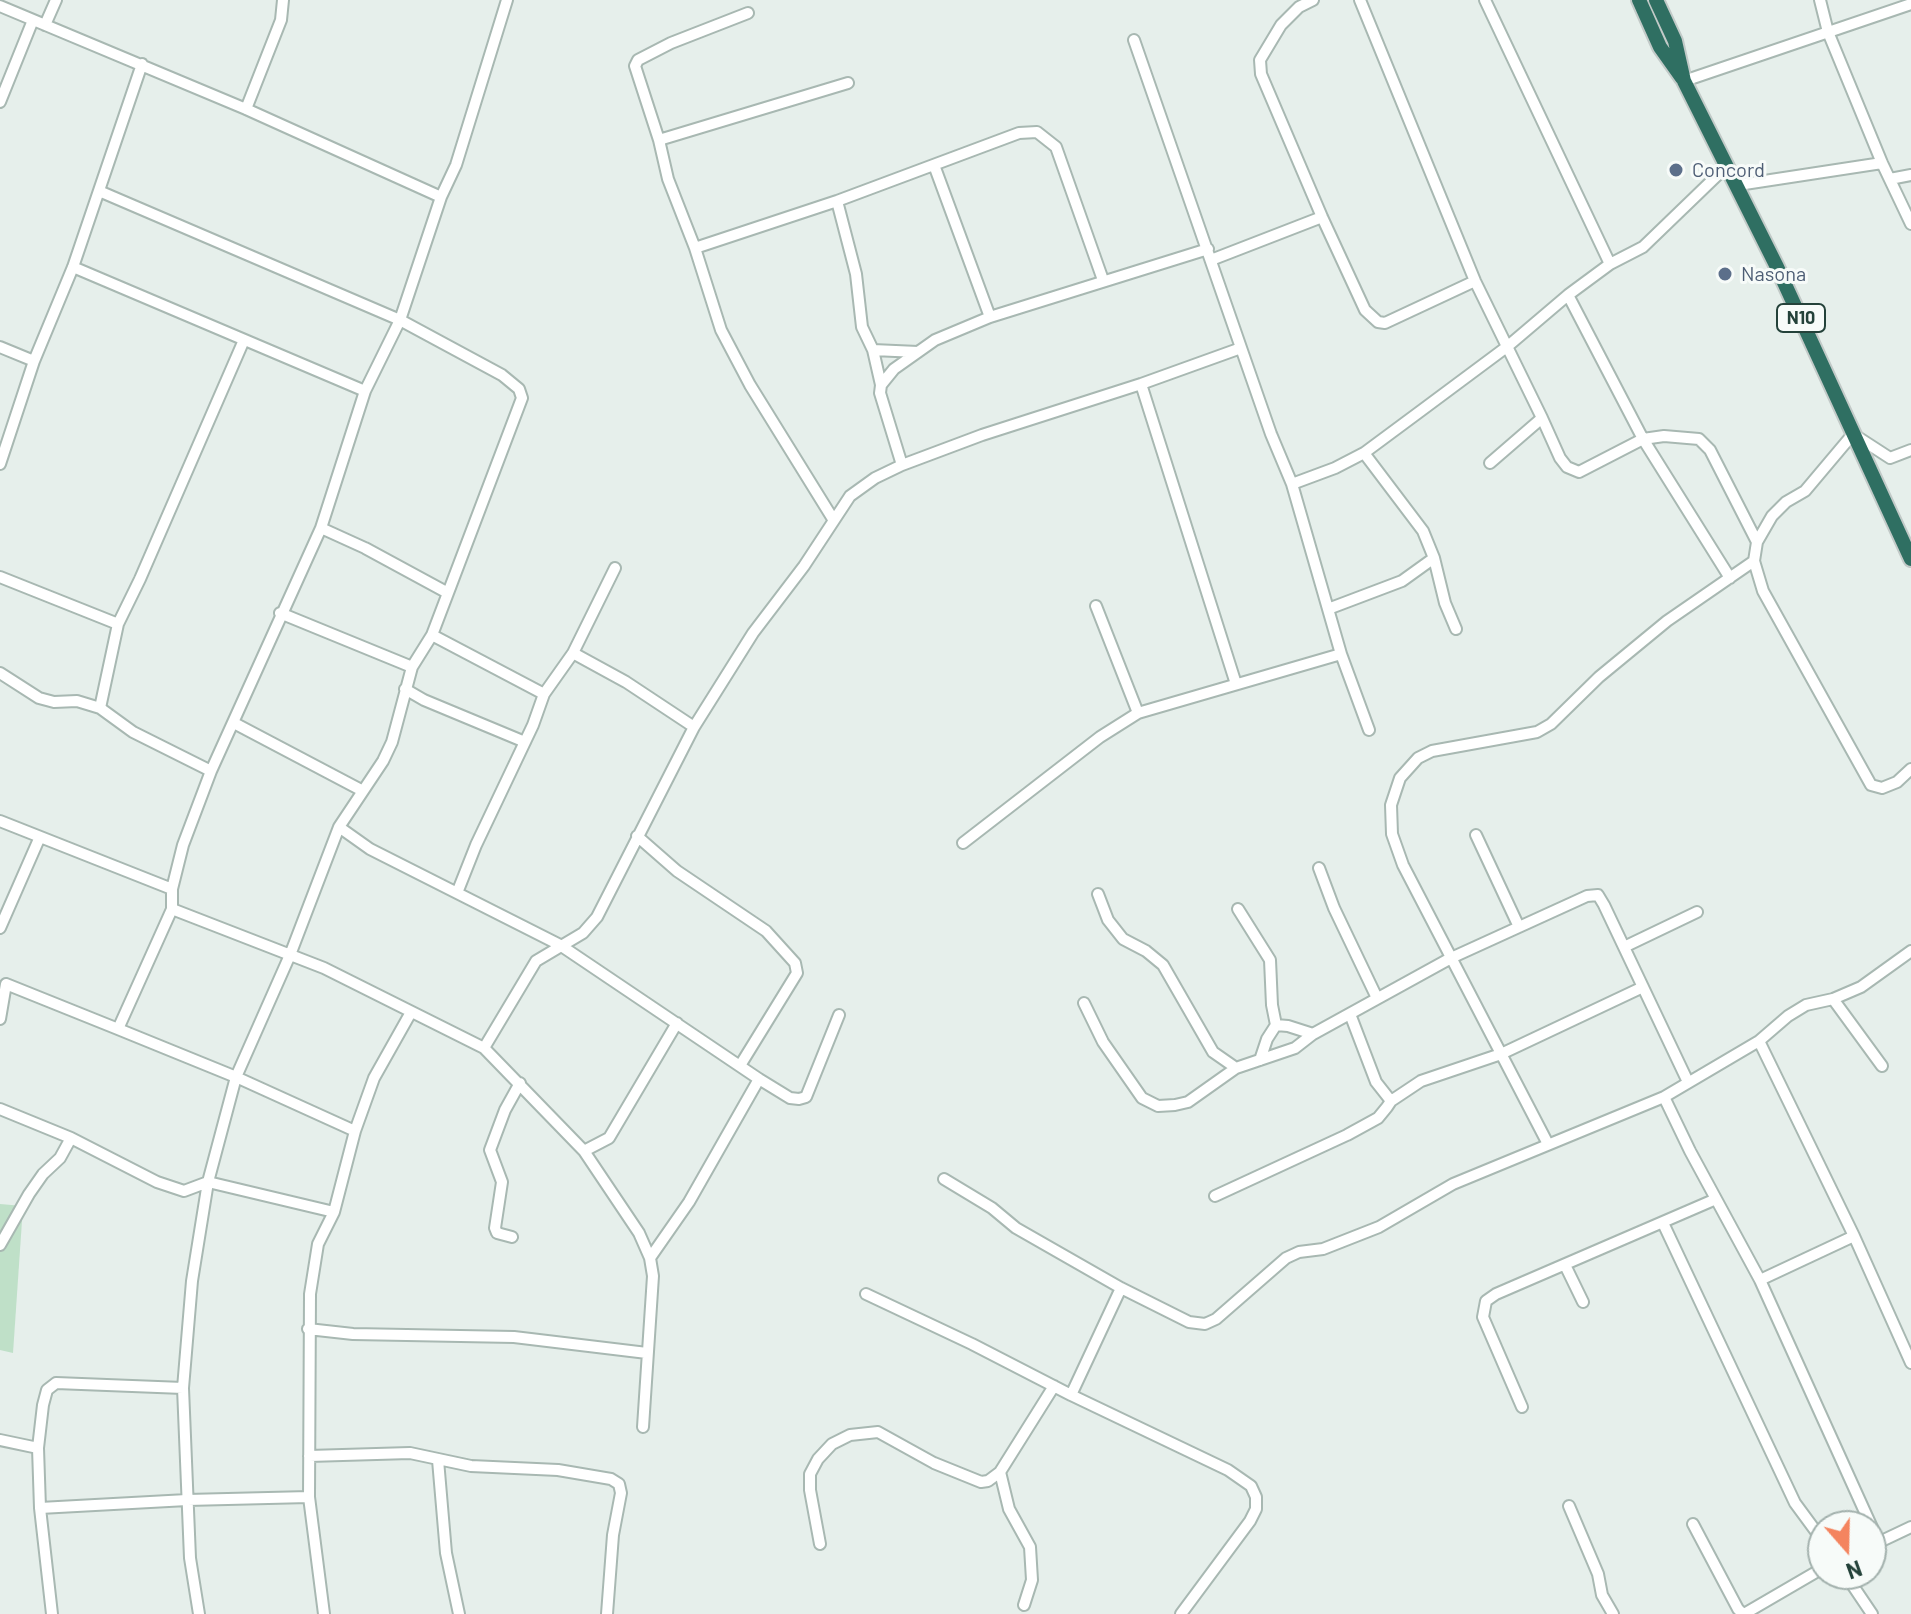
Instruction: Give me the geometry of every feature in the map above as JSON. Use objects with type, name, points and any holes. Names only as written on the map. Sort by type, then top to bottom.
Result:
[{"type":"highway","name":"N10","points":[[1639,0],[1660,47],[1684,81],[1738,185],[1911,559]]},
{"type":"highway","name":"N10","points":[[1656,0],[1675,41],[1684,81]]},
{"type":"street","points":[[45,25],[56,0]]},
{"type":"street","points":[[246,109],[281,20],[283,0]]},
{"type":"street","points":[[118,1029],[172,909],[172,889],[183,845],[211,771],[321,528],[365,391],[400,320],[441,197],[456,165],[507,0]]},
{"type":"street","points":[[1313,0],[1299,7],[1281,25],[1260,60],[1261,74],[1365,310],[1378,322],[1385,323],[1475,281]]},
{"type":"street","points":[[1360,0],[1475,281],[1560,458],[1567,467],[1579,472],[1643,439],[1664,436],[1699,439],[1710,450],[1757,542]]},
{"type":"street","points":[[1485,0],[1610,264]]},
{"type":"street","points":[[1820,0],[1828,32],[1882,163],[1911,224]]},
{"type":"street","points":[[1684,81],[1911,4]]},
{"type":"street","points":[[0,6],[246,109],[441,197]]},
{"type":"street","points":[[748,13],[671,43],[638,60],[636,73],[659,140],[668,179],[695,248],[721,330],[735,359],[833,519]]},
{"type":"street","points":[[0,102],[33,20]]},
{"type":"street","points":[[1134,40],[1271,434],[1292,484],[1341,654],[1369,730]]},
{"type":"street","points":[[0,464],[34,361],[73,267],[142,64]]},
{"type":"street","points":[[659,140],[848,83]]},
{"type":"street","points":[[695,248],[837,201],[1019,133],[1037,132],[1056,147],[1103,280]]},
{"type":"street","points":[[1738,185],[1882,163]]},
{"type":"street","points":[[934,165],[990,317]]},
{"type":"street","points":[[1292,484],[1364,453],[1508,346],[1568,295],[1610,264],[1643,247],[1728,165]]},
{"type":"street","points":[[1890,179],[1911,175]]},
{"type":"street","points":[[99,191],[400,320],[502,375],[519,389],[522,398],[432,635],[412,667],[392,742],[339,827],[290,955],[236,1077],[208,1182],[192,1281],[183,1388],[190,1558],[199,1614]]},
{"type":"street","points":[[837,201],[856,274],[862,327],[873,350],[880,393],[902,465]]},
{"type":"street","points":[[881,385],[894,369],[935,340],[990,317],[1103,280],[1209,255],[1322,217]]},
{"type":"street","points":[[73,267],[365,391]]},
{"type":"street","points":[[1568,295],[1643,439],[1730,578]]},
{"type":"street","points":[[100,708],[118,624],[244,340]]},
{"type":"street","points":[[0,347],[34,361]]},
{"type":"street","points":[[484,1048],[536,961],[590,926],[694,727],[753,633],[804,566],[850,496],[861,486],[902,465],[1241,348]]},
{"type":"street","points":[[873,350],[918,352]]},
{"type":"street","points":[[1141,384],[1236,684]]},
{"type":"street","points":[[1490,463],[1542,418]]},
{"type":"street","points":[[1911,450],[1890,458],[1853,434],[1805,491],[1786,502],[1772,516],[1757,542],[1754,561],[1763,591],[1871,785],[1882,788],[1897,782],[1911,769]]},
{"type":"street","points":[[1364,453],[1423,531],[1456,629]]},
{"type":"street","points":[[321,528],[448,593]]},
{"type":"street","points":[[1328,609],[1402,581],[1434,558]]},
{"type":"street","points":[[1548,1144],[1403,865],[1392,834],[1391,805],[1400,778],[1418,758],[1432,751],[1537,732],[1551,724],[1599,677],[1667,621],[1754,561]]},
{"type":"street","points":[[457,893],[544,694],[573,653],[615,568]]},
{"type":"street","points":[[0,577],[118,624]]},
{"type":"street","points":[[1096,606],[1138,713]]},
{"type":"street","points":[[280,613],[412,667]]},
{"type":"street","points":[[432,635],[544,694]]},
{"type":"street","points":[[573,653],[626,682],[694,727]]},
{"type":"street","points":[[963,843],[1100,737],[1138,713],[1341,654]]},
{"type":"street","points":[[0,673],[39,698],[54,702],[77,701],[100,708],[133,732],[211,771]]},
{"type":"street","points":[[405,689],[525,742]]},
{"type":"street","points":[[234,723],[363,791]]},
{"type":"street","points":[[0,821],[39,839],[172,889]]},
{"type":"street","points":[[339,827],[370,849],[560,945],[790,1098],[806,1097],[839,1015]]},
{"type":"street","points":[[1476,835],[1519,927]]},
{"type":"street","points":[[637,836],[677,871],[766,931],[795,963],[797,973],[741,1064]]},
{"type":"street","points":[[0,928],[39,839]]},
{"type":"street","points":[[1319,868],[1334,908],[1377,998]]},
{"type":"street","points":[[1098,894],[1108,920],[1123,939],[1146,951],[1163,965],[1213,1052],[1236,1068]]},
{"type":"street","points":[[1084,1003],[1103,1042],[1142,1098],[1158,1106],[1188,1102],[1236,1068],[1295,1048],[1313,1034],[1451,958],[1587,896],[1598,895],[1688,1082]]},
{"type":"street","points":[[172,909],[324,968],[410,1014],[484,1048],[584,1151],[639,1233],[650,1258],[653,1276],[643,1427]]},
{"type":"street","points":[[1238,909],[1270,960],[1276,1025],[1260,1060]]},
{"type":"street","points":[[1624,947],[1697,912]]},
{"type":"street","points":[[944,1179],[992,1208],[1016,1228],[1121,1288],[1189,1322],[1205,1324],[1216,1319],[1286,1258],[1299,1252],[1323,1249],[1379,1227],[1453,1184],[1664,1097],[1759,1041],[1806,1005],[1833,999],[1861,987],[1911,951]]},
{"type":"street","points":[[0,1019],[3,982],[236,1077],[355,1131]]},
{"type":"street","points":[[1215,1196],[1378,1118],[1391,1101],[1421,1081],[1501,1054],[1643,987]]},
{"type":"street","points":[[1833,999],[1882,1066]]},
{"type":"street","points":[[324,1614],[309,1497],[310,1294],[318,1244],[334,1212],[355,1131],[374,1078],[410,1014]]},
{"type":"street","points":[[1350,1014],[1376,1082],[1391,1101]]},
{"type":"street","points":[[584,1151],[609,1138],[677,1023]]},
{"type":"street","points":[[1276,1025],[1313,1034]]},
{"type":"street","points":[[1759,1041],[1854,1236],[1911,1363]]},
{"type":"street","points":[[650,1258],[689,1202],[759,1079]]},
{"type":"street","points":[[512,1237],[497,1233],[495,1228],[502,1182],[490,1150],[505,1110],[520,1083]]},
{"type":"street","points":[[1664,1097],[1760,1280],[1860,1510]]},
{"type":"street","points":[[0,1109],[71,1138],[157,1182],[184,1191],[208,1182],[334,1212]]},
{"type":"street","points":[[0,1245],[29,1194],[43,1174],[60,1158],[71,1138]]},
{"type":"street","points":[[1522,1407],[1483,1317],[1486,1301],[1716,1199]]},
{"type":"street","points":[[1663,1223],[1781,1475],[1807,1519]]},
{"type":"street","points":[[1760,1280],[1854,1236]]},
{"type":"street","points":[[1565,1265],[1583,1302]]},
{"type":"street","points":[[1071,1395],[1121,1288]]},
{"type":"street","points":[[866,1294],[1228,1470],[1251,1486],[1256,1497],[1256,1509],[1250,1521],[1181,1614]]},
{"type":"street","points":[[308,1329],[353,1334],[514,1337],[647,1353]]},
{"type":"street","points":[[52,1614],[40,1508],[38,1448],[47,1390],[56,1383],[183,1388]]},
{"type":"street","points":[[820,1544],[810,1474],[818,1459],[832,1444],[850,1435],[878,1432],[934,1463],[981,1482],[988,1481],[1000,1472],[1054,1386]]},
{"type":"street","points":[[0,1440],[38,1448]]},
{"type":"street","points":[[309,1456],[410,1453],[471,1466],[558,1470],[611,1479],[619,1484],[621,1493],[613,1535],[607,1614]]},
{"type":"street","points":[[438,1460],[446,1553],[459,1614]]},
{"type":"street","points":[[1000,1472],[1009,1509],[1030,1547],[1032,1580],[1024,1605]]},
{"type":"street","points":[[40,1508],[309,1497]]},
{"type":"street","points":[[1569,1506],[1598,1574],[1602,1595],[1613,1614]]},
{"type":"street","points":[[1693,1524],[1738,1609],[1744,1614],[1807,1577]]},
{"type":"street","points":[[1887,1538],[1911,1527]]},
{"type":"street","points":[[1856,1590],[1872,1614]]},
{"type":"green space","points":[[0,1204],[23,1206],[13,1353],[0,1350]]},
{"type":"place","name":"Concord","points":[[1676,170]]},
{"type":"place","name":"Nasona","points":[[1725,274]]}]
